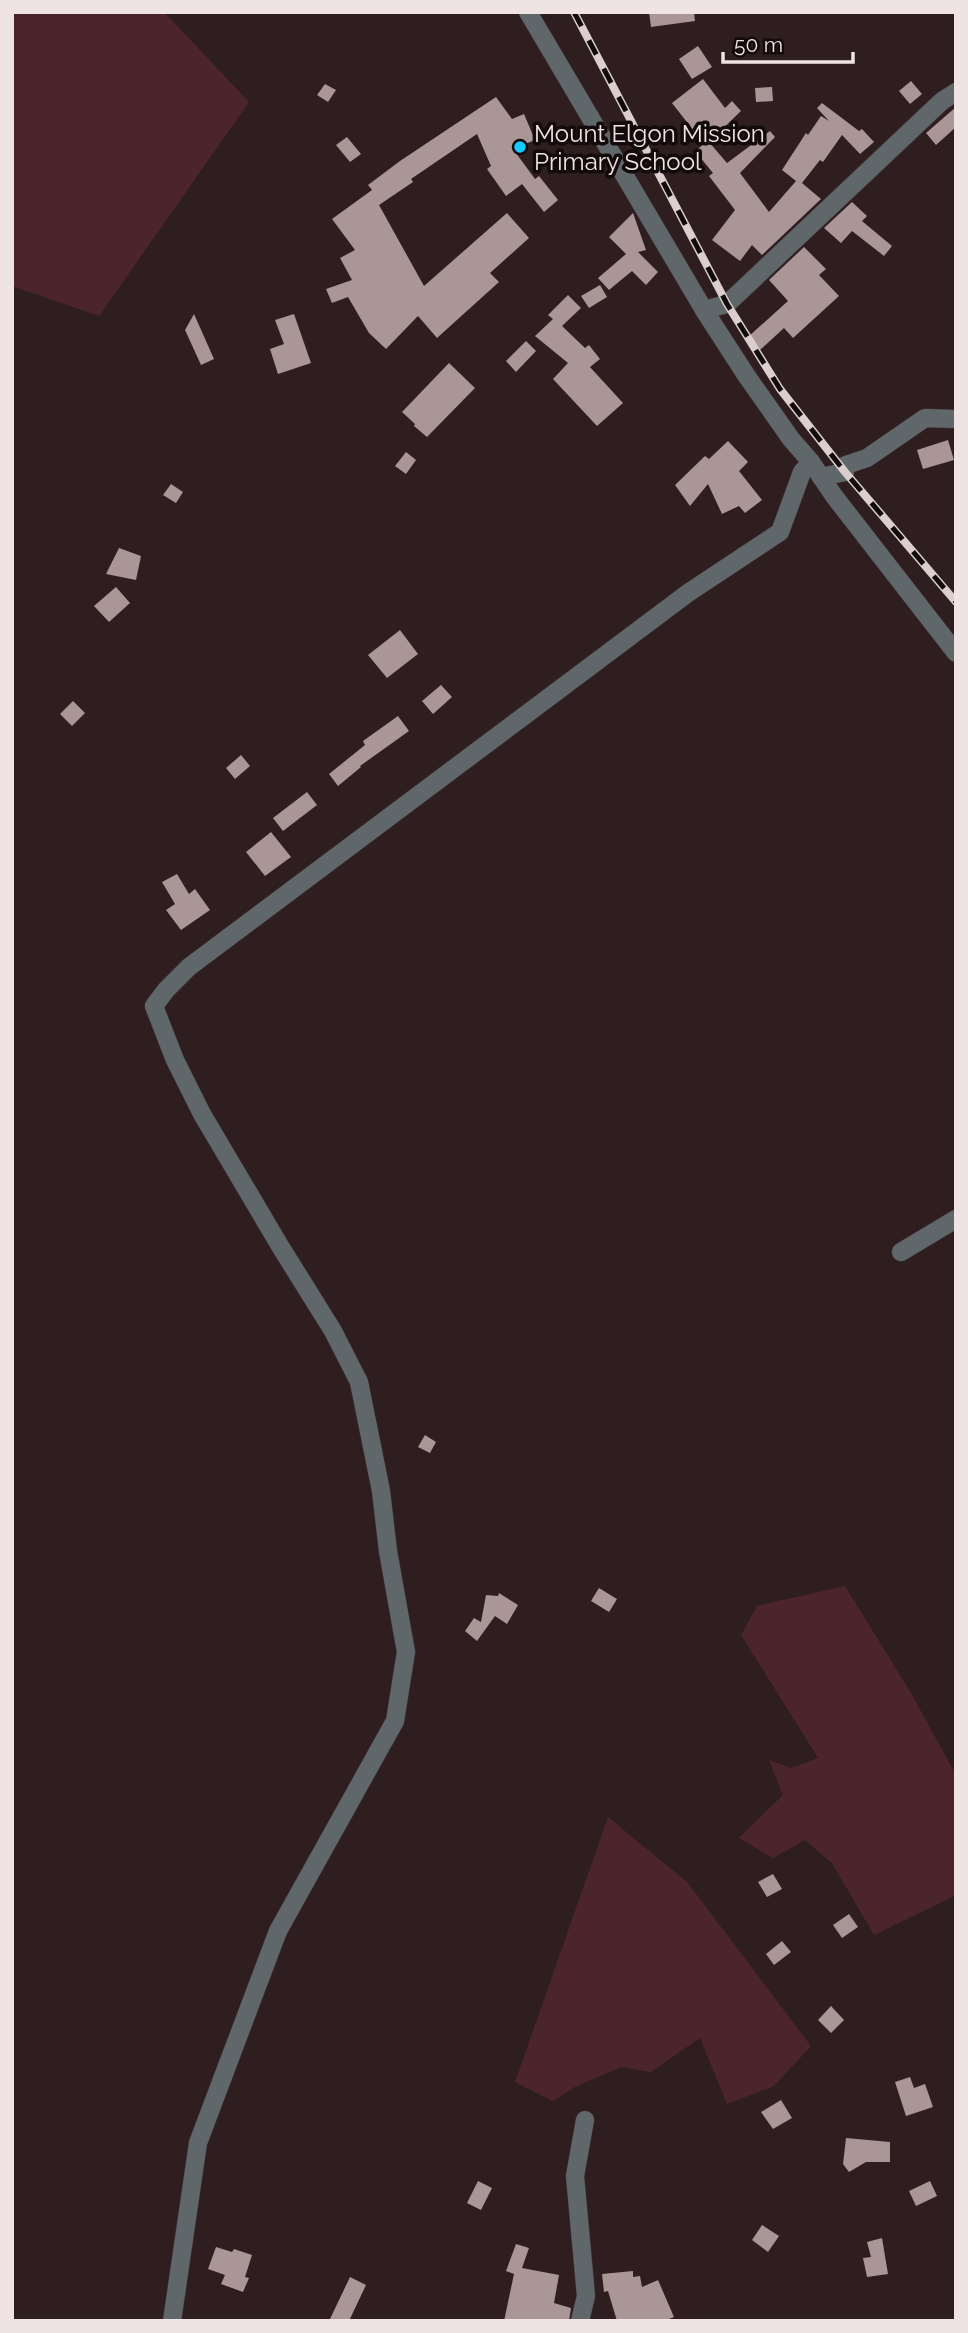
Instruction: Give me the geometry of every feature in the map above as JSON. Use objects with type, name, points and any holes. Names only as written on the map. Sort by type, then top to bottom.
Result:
[{"type":"street","points":[[528,12],[704,310],[746,375],[791,439],[956,653]]},
{"type":"street","points":[[704,310],[727,304],[932,110],[956,92]]},
{"type":"street","points":[[172,2321],[198,2143],[278,1931],[395,1721],[406,1652],[374,1451],[359,1382],[333,1331],[202,1114],[175,1060],[154,1006],[166,990],[200,958],[677,601],[780,532],[802,472],[845,472],[846,465],[867,458],[925,418],[956,419]]},
{"type":"street","points":[[901,1251],[956,1219]]},
{"type":"street","points":[[580,2321],[586,2296],[575,2176],[585,2120]]},
{"type":"shaded area","points":[[12,12],[164,12],[249,102],[99,316],[12,286]]},
{"type":"shaded area","points":[[845,1586],[911,1693],[956,1775],[956,1895],[874,1935],[832,1863],[805,1840],[773,1858],[739,1838],[783,1795],[769,1760],[791,1768],[818,1758],[741,1635],[757,1606]]},
{"type":"shaded area","points":[[608,1817],[687,1882],[811,2046],[774,2086],[727,2104],[700,2038],[651,2072],[621,2067],[575,2087],[553,2101],[515,2082]]},
{"type":"building","points":[[649,12],[694,12],[695,21],[651,27]]},
{"type":"building","points":[[698,46],[712,67],[692,79],[679,59]]},
{"type":"building","points":[[703,79],[725,108],[732,101],[741,111],[709,142],[727,163],[770,131],[775,137],[740,173],[769,212],[796,181],[782,170],[806,133],[808,135],[821,116],[829,121],[817,108],[822,103],[859,131],[862,129],[874,142],[860,154],[842,135],[823,162],[820,160],[802,183],[821,199],[762,255],[752,245],[740,261],[712,240],[735,210],[709,176],[713,173],[695,151],[704,144],[672,103]]},
{"type":"building","points":[[911,81],[922,94],[910,104],[899,91]]},
{"type":"building","points":[[325,84],[336,90],[328,102],[317,95]]},
{"type":"building","points":[[772,87],[773,101],[756,102],[755,88]]},
{"type":"building","points":[[496,97],[512,119],[524,114],[535,140],[513,149],[535,179],[539,176],[558,200],[544,212],[522,184],[506,196],[487,169],[491,166],[477,134],[411,179],[413,182],[379,205],[424,286],[507,213],[529,238],[490,273],[499,282],[437,338],[418,316],[386,349],[369,333],[348,297],[332,303],[326,289],[352,280],[340,258],[355,250],[332,219],[372,190],[368,185],[400,161]]},
{"type":"building","points":[[956,107],[956,127],[936,145],[926,133]]},
{"type":"building","points":[[347,137],[361,154],[350,162],[336,145]]},
{"type":"building","points":[[852,202],[867,216],[862,221],[892,246],[884,256],[852,231],[841,243],[824,228]]},
{"type":"building","points":[[633,213],[646,250],[638,252],[658,272],[646,285],[632,271],[609,290],[598,278],[626,254],[609,237]]},
{"type":"building","points":[[804,247],[826,269],[819,275],[839,296],[793,338],[784,328],[760,350],[748,337],[788,301],[769,280]]},
{"type":"building","points":[[600,285],[607,297],[589,308],[581,296]]},
{"type":"building","points":[[568,295],[581,308],[562,326],[585,348],[589,345],[600,359],[590,367],[623,403],[597,426],[553,379],[568,363],[535,336],[553,319],[548,315]]},
{"type":"building","points":[[194,314],[214,359],[201,365],[185,330]]},
{"type":"building","points":[[294,314],[311,363],[278,374],[270,349],[284,344],[275,320]]},
{"type":"building","points":[[526,341],[536,351],[516,372],[506,361]]},
{"type":"building","points":[[449,363],[475,388],[427,437],[402,412]]},
{"type":"building","points":[[948,440],[954,460],[923,469],[917,450]]},
{"type":"building","points":[[728,441],[748,462],[739,471],[762,500],[745,513],[739,506],[722,514],[708,484],[690,506],[675,485],[705,456],[709,459]]},
{"type":"building","points":[[406,452],[416,460],[406,474],[395,466]]},
{"type":"building","points":[[171,484],[183,492],[176,503],[163,495]]},
{"type":"building","points":[[119,548],[141,556],[136,580],[106,574]]},
{"type":"building","points":[[116,587],[130,603],[109,622],[94,606]]},
{"type":"building","points":[[400,630],[418,654],[387,678],[368,655]]},
{"type":"building","points":[[441,685],[452,697],[433,714],[422,701]]},
{"type":"building","points":[[73,701],[85,713],[72,726],[60,714]]},
{"type":"building","points":[[398,716],[409,731],[360,766],[338,786],[329,774],[365,745],[363,741]]},
{"type":"building","points":[[241,755],[250,766],[235,779],[226,768]]},
{"type":"building","points":[[307,792],[317,805],[283,831],[273,818]]},
{"type":"building","points":[[271,832],[291,857],[265,876],[246,852]]},
{"type":"building","points":[[177,874],[189,894],[195,889],[210,910],[181,930],[166,910],[175,904],[162,882]]},
{"type":"building","points":[[425,1435],[436,1442],[430,1453],[418,1447]]},
{"type":"building","points":[[599,1588],[617,1599],[609,1612],[591,1601]]},
{"type":"building","points":[[499,1593],[518,1605],[507,1624],[495,1616],[477,1641],[465,1631],[474,1618],[481,1622],[486,1595],[498,1596]]},
{"type":"building","points":[[773,1874],[782,1889],[767,1897],[758,1882]]},
{"type":"building","points":[[849,1914],[858,1927],[842,1938],[833,1925]]},
{"type":"building","points":[[782,1941],[791,1952],[774,1965],[766,1954]]},
{"type":"building","points":[[831,2006],[844,2020],[831,2033],[818,2020]]},
{"type":"building","points":[[910,2077],[914,2088],[925,2084],[933,2107],[906,2116],[895,2082]]},
{"type":"building","points":[[781,2100],[792,2118],[773,2129],[761,2112]]},
{"type":"building","points":[[846,2138],[890,2142],[890,2162],[866,2162],[849,2172],[843,2164]]},
{"type":"building","points":[[478,2181],[492,2188],[481,2210],[467,2203]]},
{"type":"building","points":[[930,2181],[937,2196],[916,2206],[909,2191]]},
{"type":"building","points":[[762,2225],[779,2236],[768,2252],[752,2240]]},
{"type":"building","points":[[882,2238],[888,2274],[867,2277],[863,2258],[871,2257],[867,2242]]},
{"type":"building","points":[[516,2244],[529,2248],[522,2268],[559,2275],[554,2303],[571,2308],[569,2321],[504,2321],[514,2274],[506,2271]]},
{"type":"building","points":[[216,2247],[252,2255],[245,2277],[249,2278],[243,2292],[221,2284],[225,2275],[208,2269]]},
{"type":"building","points":[[633,2271],[633,2277],[640,2276],[642,2287],[658,2280],[674,2317],[664,2321],[617,2321],[608,2291],[604,2292],[602,2274]]},
{"type":"building","points":[[350,2277],[366,2285],[349,2321],[329,2321]]},
{"type":"railway","points":[[574,12],[727,304],[780,389],[845,472],[956,602]]},
{"type":"place","name":"Mount Elgon Mission Primary School","points":[[520,147]]}]
